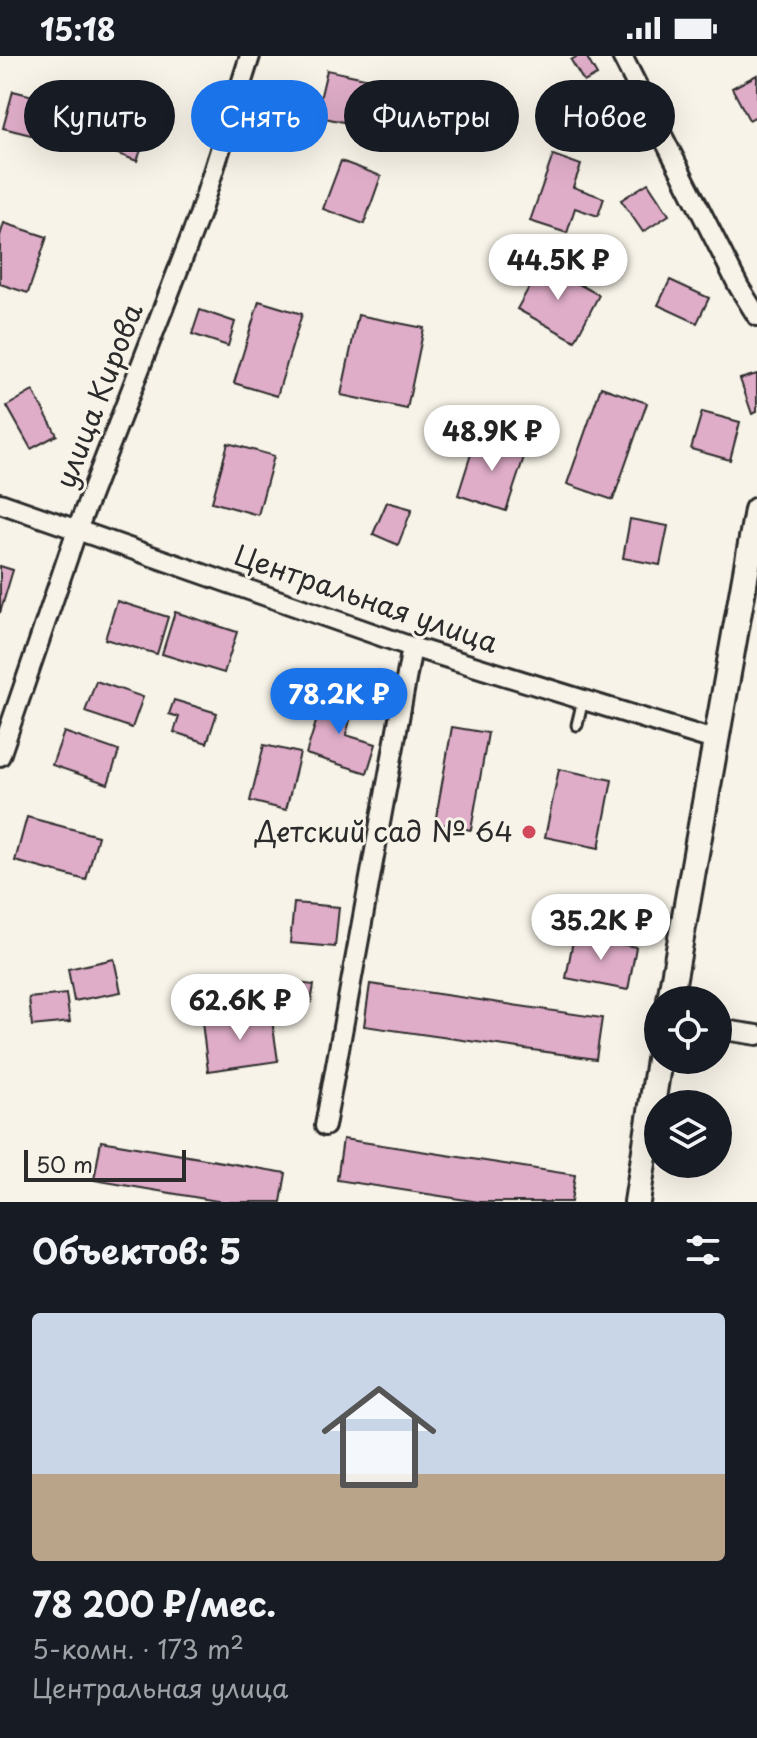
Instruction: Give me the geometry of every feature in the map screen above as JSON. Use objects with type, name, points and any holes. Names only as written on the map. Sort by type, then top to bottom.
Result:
[{"type":"main road","points":[[673,986],[757,510]]},
{"type":"main road","points":[[637,1202],[657,1074]]},
{"type":"street","name":"улица Кирова","points":[[0,756],[77,530],[199,216],[250,56]]},
{"type":"street","points":[[622,56],[739,287],[757,316]]},
{"type":"street","name":"Центральная улица","points":[[0,503],[412,647],[717,741]]},
{"type":"street","points":[[325,1126],[412,647]]},
{"type":"street","points":[[732,1031],[757,1035]]},
{"type":"lane","points":[[577,725],[583,700]]},
{"type":"building","points":[[586,56],[597,75],[583,80],[571,60]]},
{"type":"building","points":[[327,70],[374,80],[344,80],[344,122],[328,119],[328,80],[325,80]]},
{"type":"building","points":[[757,75],[757,116],[749,120],[732,88]]},
{"type":"building","points":[[13,91],[24,94],[24,133],[3,128]]},
{"type":"building","points":[[112,152],[140,152],[137,161]]},
{"type":"building","points":[[553,155],[581,165],[573,187],[604,198],[598,216],[575,208],[567,233],[530,221]]},
{"type":"building","points":[[341,161],[381,176],[364,224],[323,209]]},
{"type":"building","points":[[648,183],[669,215],[643,232],[621,200]]},
{"type":"building","points":[[4,223],[47,237],[28,293],[0,284],[0,236]]},
{"type":"building","points":[[542,264],[599,295],[575,341],[517,309]]},
{"type":"building","points":[[670,280],[709,298],[697,323],[658,305]]},
{"type":"building","points":[[259,301],[302,314],[277,396],[234,383]]},
{"type":"building","points":[[200,310],[235,322],[228,346],[192,334]]},
{"type":"building","points":[[358,315],[424,328],[407,409],[341,395]]},
{"type":"building","points":[[757,374],[757,412],[752,414],[740,379]]},
{"type":"building","points":[[601,387],[647,403],[613,500],[567,484]]},
{"type":"building","points":[[33,391],[57,435],[31,449],[7,406]]},
{"type":"building","points":[[702,412],[740,422],[730,460],[691,449]]},
{"type":"building","points":[[477,435],[526,451],[506,511],[458,495]]},
{"type":"building","points":[[228,443],[274,456],[258,515],[212,502]]},
{"type":"building","points":[[387,502],[412,509],[398,545],[373,534]]},
{"type":"building","points":[[630,519],[668,526],[660,565],[623,558]]},
{"type":"building","points":[[0,566],[13,570],[0,613]]},
{"type":"building","points":[[117,601],[168,617],[157,654],[105,639]]},
{"type":"building","points":[[175,612],[237,632],[224,673],[162,654]]},
{"type":"building","points":[[96,681],[143,697],[132,728],[85,712]]},
{"type":"building","points":[[325,693],[355,702],[346,735],[376,744],[367,773],[306,754]]},
{"type":"building","points":[[174,700],[217,713],[207,743],[174,732],[179,717],[169,714]]},
{"type":"building","points":[[452,727],[488,733],[471,830],[435,823]]},
{"type":"building","points":[[64,732],[119,751],[108,784],[52,765]]},
{"type":"building","points":[[264,745],[300,753],[286,810],[250,801]]},
{"type":"building","points":[[559,769],[612,780],[599,848],[545,837]]},
{"type":"building","points":[[27,817],[98,836],[86,880],[15,861]]},
{"type":"building","points":[[294,903],[339,907],[335,947],[290,943]]},
{"type":"building","points":[[574,935],[636,947],[628,990],[566,978]]},
{"type":"building","points":[[114,959],[121,992],[74,1001],[68,969]]},
{"type":"building","points":[[289,982],[314,985],[311,1002],[290,999]]},
{"type":"building","points":[[370,984],[602,1018],[596,1059],[364,1026]]},
{"type":"building","points":[[66,994],[70,1022],[32,1026],[29,998]]},
{"type":"building","points":[[271,1013],[278,1061],[208,1071],[202,1022]]},
{"type":"building","points":[[343,1139],[575,1175],[571,1202],[479,1202],[337,1180]]},
{"type":"building","points":[[101,1141],[286,1173],[281,1202],[223,1202],[94,1180]]},
{"type":"place","name":"Детский сад № 64","points":[[529,832]]}]
